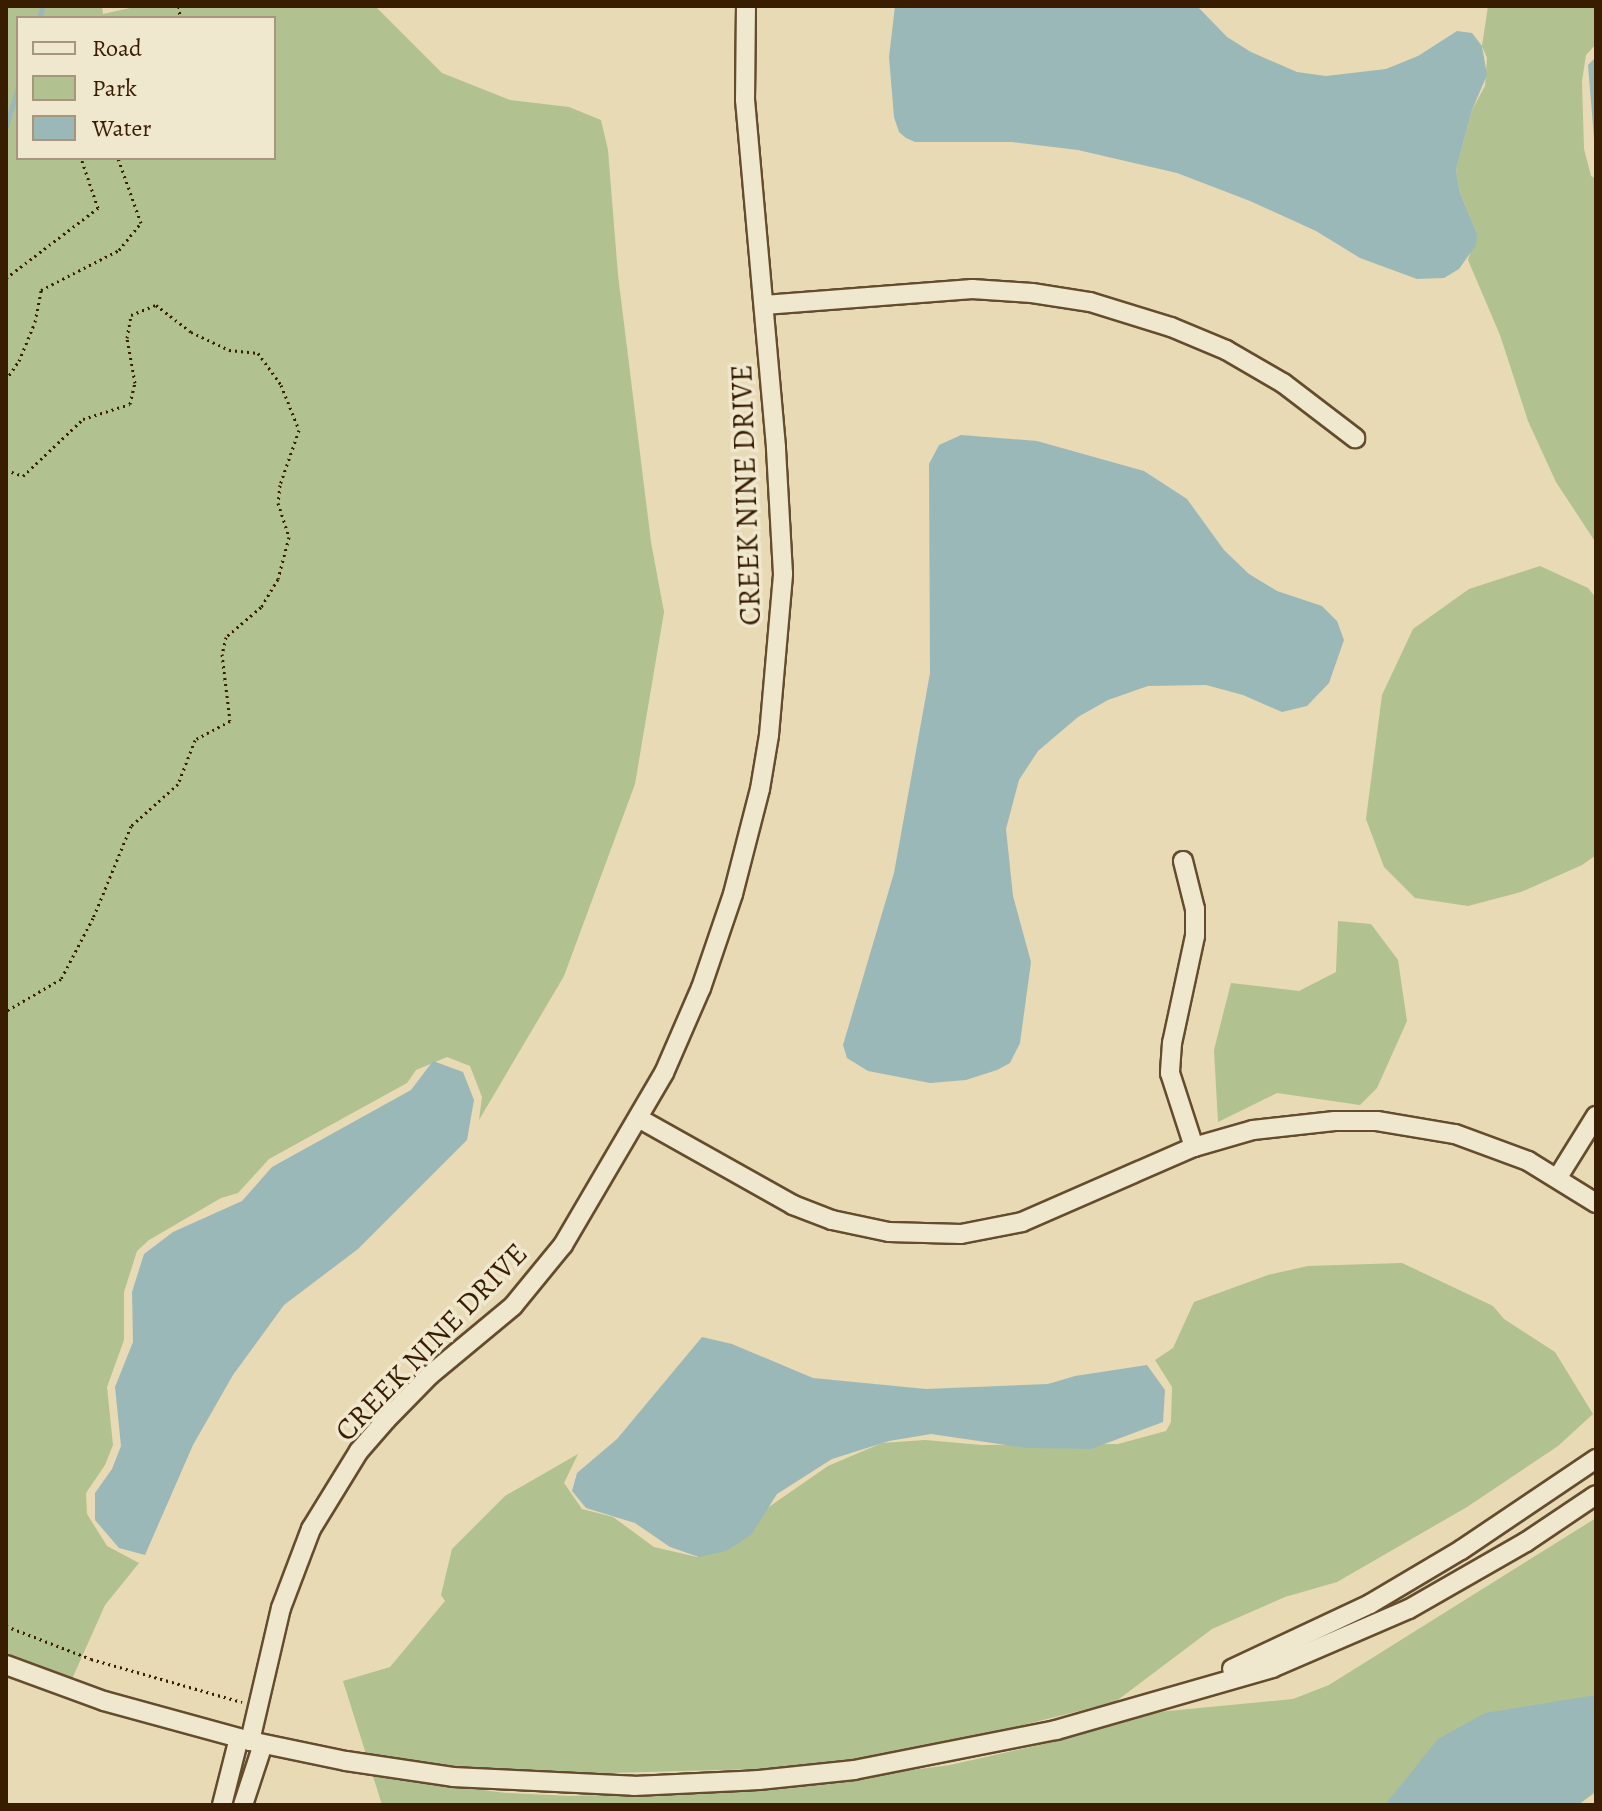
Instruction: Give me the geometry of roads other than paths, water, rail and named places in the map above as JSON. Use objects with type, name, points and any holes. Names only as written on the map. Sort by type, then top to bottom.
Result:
[{"type":"street","name":"CREEK NINE DRIVE","points":[[251,1741],[275,1631],[311,1529],[359,1451],[430,1375],[498,1319],[539,1277],[587,1208],[640,1119],[683,1030],[721,932],[749,839],[769,735],[783,574],[764,305],[745,100],[746,6]]},
{"type":"street","points":[[764,305],[972,289],[1032,293],[1090,302],[1157,322],[1226,350],[1283,383],[1355,438]]},
{"type":"street","points":[[1183,861],[1195,909],[1195,936],[1172,1043],[1170,1073],[1194,1147]]},
{"type":"street","points":[[1558,1177],[1596,1116]]},
{"type":"street","points":[[640,1119],[772,1195],[814,1214],[870,1229],[923,1234],[978,1232],[1022,1222],[1194,1147],[1294,1123],[1377,1121],[1455,1134],[1493,1146],[1558,1177],[1596,1203]]},
{"type":"street","points":[[1164,1699],[1370,1604],[1474,1542],[1596,1459]]},
{"type":"street","points":[[6,1665],[104,1701],[251,1741],[346,1761],[494,1781],[583,1785],[696,1784],[854,1770],[948,1754],[1056,1730],[1272,1668],[1366,1630],[1459,1582],[1596,1495]]},
{"type":"street","points":[[222,1805],[251,1741]]},
{"type":"street","points":[[243,1805],[251,1741]]},
{"type":"water","points":[[895,6],[1197,6],[1227,37],[1251,52],[1297,72],[1326,76],[1386,69],[1418,56],[1457,31],[1472,33],[1482,46],[1487,75],[1472,110],[1456,170],[1460,193],[1477,233],[1476,245],[1459,269],[1444,278],[1417,279],[1360,258],[1316,231],[1250,201],[1177,173],[1078,150],[1012,142],[915,142],[899,132],[894,117],[889,57]]},
{"type":"water","points":[[1596,57],[1596,163],[1588,65]]},
{"type":"water","points":[[961,435],[1037,441],[1144,471],[1187,499],[1224,550],[1249,574],[1277,591],[1322,606],[1337,621],[1344,640],[1329,683],[1307,706],[1282,712],[1243,695],[1206,685],[1148,686],[1108,700],[1078,717],[1038,751],[1019,780],[1006,829],[1013,896],[1031,962],[1020,1043],[1010,1063],[997,1070],[966,1080],[930,1083],[868,1071],[847,1058],[843,1045],[894,873],[930,673],[929,464],[939,445]]},
{"type":"water","points":[[433,1061],[463,1072],[474,1100],[467,1140],[358,1249],[284,1305],[233,1375],[193,1445],[145,1555],[119,1548],[95,1520],[95,1493],[112,1469],[121,1446],[115,1387],[133,1342],[132,1292],[144,1254],[173,1232],[242,1201],[272,1167],[411,1090]]},
{"type":"water","points":[[702,1337],[732,1344],[813,1378],[926,1389],[1048,1384],[1075,1376],[1147,1365],[1165,1390],[1163,1422],[1091,1449],[1027,1448],[931,1434],[889,1441],[832,1459],[777,1494],[751,1535],[726,1551],[699,1557],[670,1547],[635,1523],[586,1508],[572,1491],[577,1473],[617,1439]]},
{"type":"water","points":[[1596,1695],[1596,1790],[1578,1805],[1385,1805],[1438,1739],[1485,1713]]},
{"type":"waterway","points":[[40,16],[43,6]]},
{"type":"waterway","points":[[6,126],[16,94]]}]
